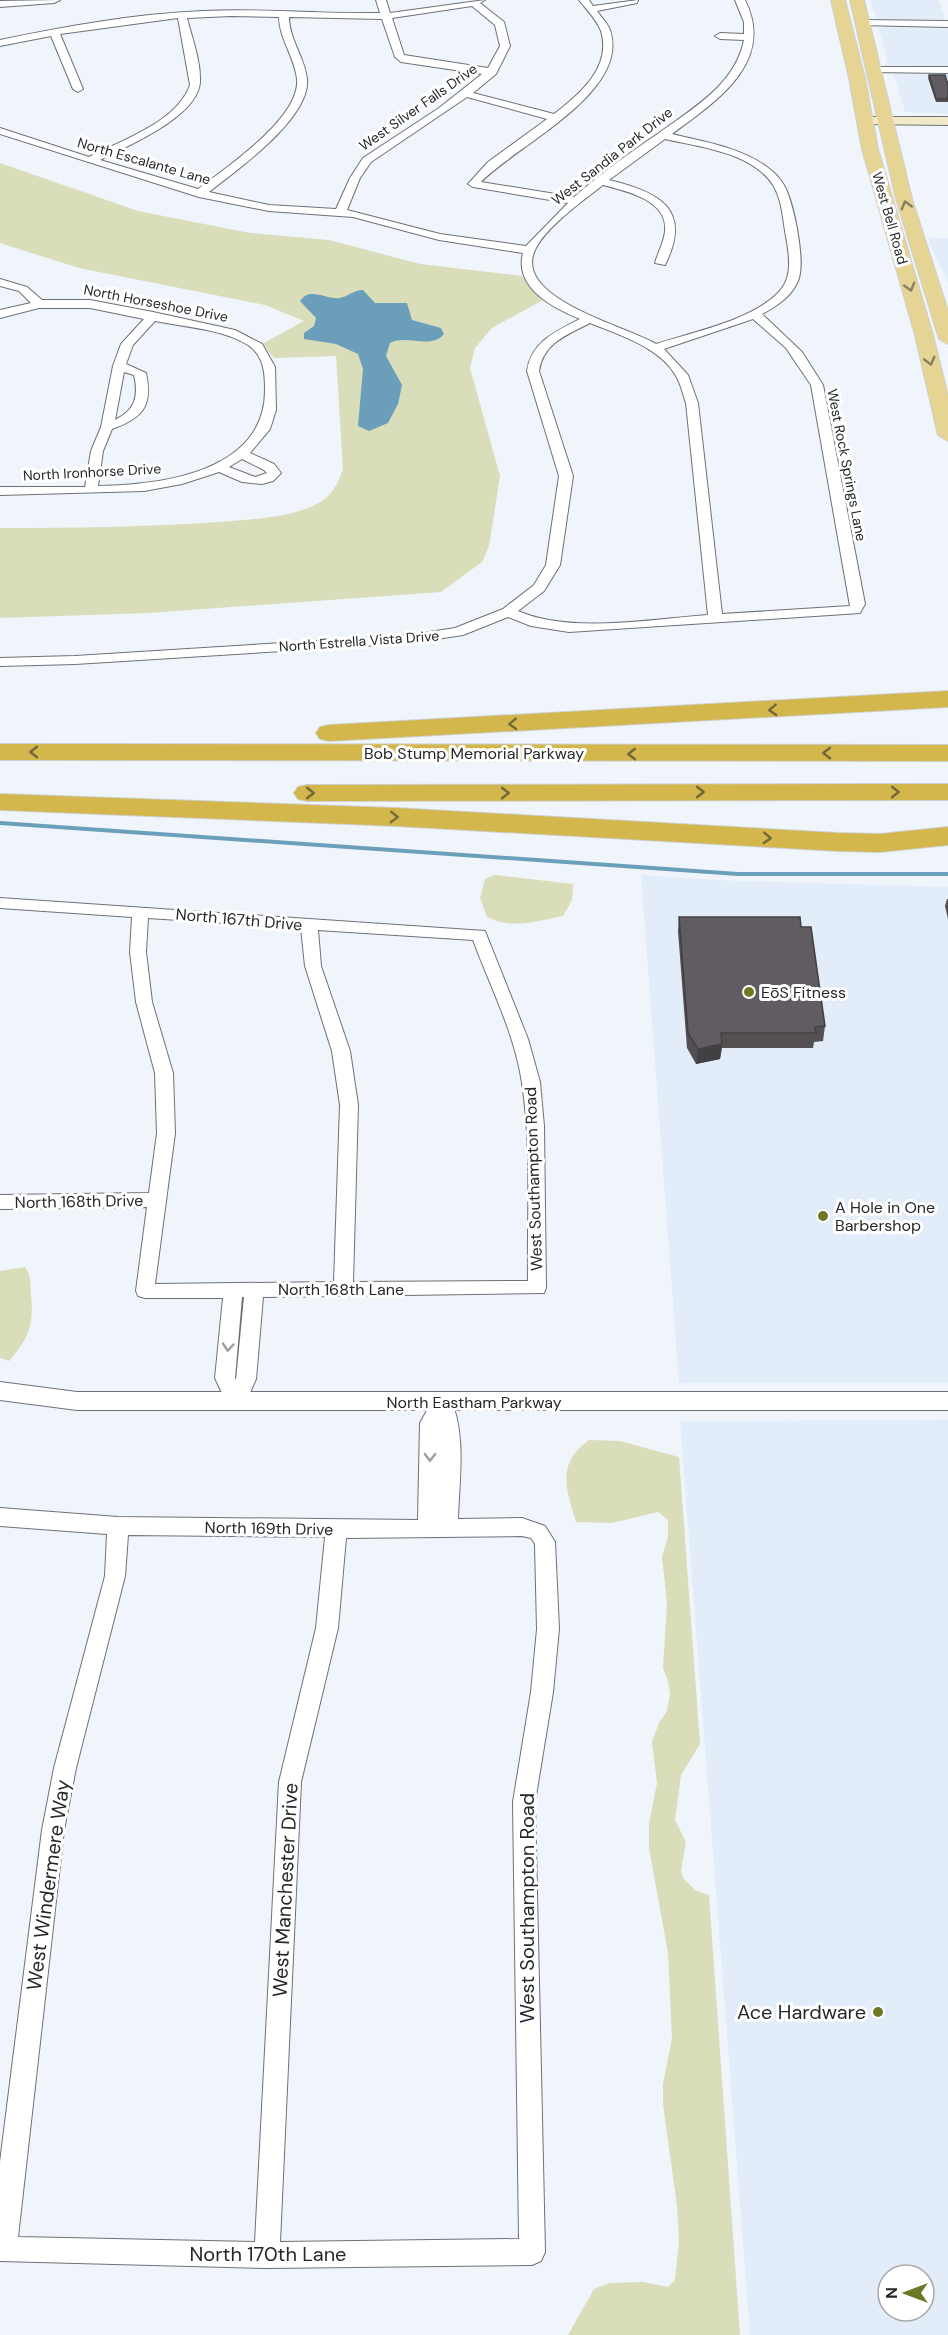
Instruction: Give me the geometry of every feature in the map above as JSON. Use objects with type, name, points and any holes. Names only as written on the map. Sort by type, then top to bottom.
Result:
[{"type":"highway","points":[[68,753],[143,742],[895,704],[948,699]]},
{"type":"highway","points":[[895,704],[948,712]]},
{"type":"highway","name":"Bob Stump Memorial Parkway","points":[[0,752],[948,753]]},
{"type":"highway","points":[[0,792],[948,792]]},
{"type":"highway","points":[[0,802],[431,818],[880,843],[913,849],[948,851]]},
{"type":"highway","points":[[880,843],[948,836]]},
{"type":"main road","name":"West Bell Road","points":[[838,0],[865,124],[894,240],[943,391],[948,435]]},
{"type":"main road","points":[[843,0],[852,20],[863,23]]},
{"type":"main road","name":"West Bell Road","points":[[857,0],[916,239],[932,281],[948,339]]},
{"type":"main road","points":[[844,27],[855,28],[859,43],[874,64]]},
{"type":"main road","points":[[865,124],[948,121]]},
{"type":"main road","points":[[886,124],[948,127]]},
{"type":"main road","points":[[894,240],[916,239]]},
{"type":"street","points":[[0,4],[54,0]]},
{"type":"street","points":[[381,0],[400,57],[405,60],[492,72]]},
{"type":"street","points":[[576,201],[473,184],[490,163],[556,118],[589,89],[607,60],[609,40],[594,9],[584,0]]},
{"type":"street","points":[[720,36],[750,37],[750,25],[740,0]]},
{"type":"street","points":[[0,43],[54,32],[182,16],[284,13],[386,16],[477,1]]},
{"type":"street","name":"West Silver Falls Drive","points":[[340,213],[366,160],[466,94],[492,72],[507,43],[503,28],[477,1]]},
{"type":"street","points":[[594,9],[634,1]]},
{"type":"street","points":[[199,194],[281,123],[296,106],[303,85],[302,77],[284,24],[284,13]]},
{"type":"street","points":[[89,161],[167,118],[193,96],[196,84],[182,16]]},
{"type":"street","points":[[863,23],[948,24]]},
{"type":"street","points":[[54,32],[78,89]]},
{"type":"street","name":"West Sandia Park Drive","points":[[529,250],[576,201],[730,82],[743,62],[750,37]]},
{"type":"street","points":[[874,64],[948,70]]},
{"type":"street","points":[[466,94],[556,118]]},
{"type":"street","name":"North Escalante Lane","points":[[0,132],[199,194],[269,208],[340,213],[382,220],[439,237],[529,250]]},
{"type":"street","points":[[656,348],[753,313],[782,297],[795,278],[795,255],[783,201],[776,181],[756,165],[741,158],[662,135]]},
{"type":"street","points":[[601,181],[634,191],[664,209],[672,229],[661,263]]},
{"type":"street","points":[[508,612],[531,622],[569,628],[716,619],[690,389],[675,363],[656,348],[541,292],[528,271],[529,250]]},
{"type":"street","points":[[0,282],[23,289],[39,304]]},
{"type":"street","name":"North Horseshoe Drive","points":[[0,314],[39,304],[90,304],[231,333],[250,340],[267,356],[270,363],[270,412],[265,428],[244,451]]},
{"type":"street","name":"West Rock Springs Lane","points":[[716,619],[855,610],[858,604],[817,385],[800,354],[779,333],[753,313]]},
{"type":"street","points":[[92,490],[97,451],[107,427],[118,366],[127,344],[153,316]]},
{"type":"street","name":"North Estrella Vista Drive","points":[[0,662],[75,660],[411,639],[458,632],[508,612],[539,588],[553,565],[566,489],[563,464],[533,371],[533,362],[548,342],[591,318]]},
{"type":"street","points":[[107,427],[132,416],[140,408],[142,392],[140,373],[118,366]]},
{"type":"street","points":[[218,467],[254,481],[265,480],[274,473],[269,467],[244,451]]},
{"type":"street","name":"North Ironhorse Drive","points":[[0,490],[92,490],[163,485],[195,477],[218,467],[244,451]]},
{"type":"street","name":"North 167th Drive","points":[[0,903],[479,935]]},
{"type":"street","points":[[140,911],[138,952],[144,1002],[164,1072],[166,1133],[158,1200]]},
{"type":"street","points":[[309,924],[313,966],[341,1051],[349,1105],[343,1289]]},
{"type":"street","name":"West Southampton Road","points":[[479,935],[519,1040],[531,1082],[535,1126],[537,1288]]},
{"type":"street","name":"North 168th Drive","points":[[0,1202],[158,1200]]},
{"type":"street","name":"North 168th Lane","points":[[158,1200],[145,1291],[537,1288]]},
{"type":"street","points":[[233,1290],[225,1378],[236,1402]]},
{"type":"street","points":[[236,1402],[246,1379],[254,1290]]},
{"type":"street","name":"North Eastham Parkway","points":[[0,1390],[76,1401],[948,1401]]},
{"type":"street","points":[[438,1528],[449,1438],[442,1402]]},
{"type":"street","name":"North 169th Drive","points":[[0,1517],[118,1526],[336,1529],[522,1527],[538,1532]]},
{"type":"street","name":"West Windermere Way","points":[[4,2250],[9,2191],[53,1830],[65,1768],[115,1576],[118,1526]]},
{"type":"street","name":"West Manchester Drive","points":[[267,2255],[290,1782],[327,1628],[336,1529]]},
{"type":"street","name":"West Southampton Road","points":[[532,2252],[524,1802],[542,1692],[548,1629],[545,1542],[538,1532]]},
{"type":"street","name":"North 170th Lane","points":[[4,2250],[267,2255],[532,2252]]},
{"type":"shaded area","points":[[870,0],[939,0],[945,19],[877,20]]},
{"type":"shaded area","points":[[885,26],[941,26],[948,29],[948,67],[885,65],[887,59],[879,29]]},
{"type":"shaded area","points":[[896,72],[948,72],[948,114],[905,112],[894,75]]},
{"type":"shaded area","points":[[929,238],[948,238],[948,284],[930,244]]},
{"type":"shaded area","points":[[641,875],[713,880],[948,887],[948,1383],[679,1383]]},
{"type":"shaded area","points":[[948,1420],[948,2335],[750,2335],[680,1421]]},
{"type":"green space","points":[[0,163],[138,211],[250,233],[329,240],[420,264],[522,276],[543,300],[492,328],[475,348],[470,368],[500,476],[489,546],[482,562],[441,592],[148,613],[0,618],[0,528],[164,525],[278,516],[302,510],[324,500],[335,486],[343,469],[336,356],[274,358],[262,344],[304,321],[265,305],[79,268],[0,243]]},
{"type":"green space","points":[[495,875],[573,884],[572,900],[563,916],[515,924],[496,921],[487,917],[480,898],[485,879]]},
{"type":"green space","points":[[25,1267],[30,1283],[31,1323],[26,1338],[9,1361],[0,1358],[0,1271]]},
{"type":"green space","points":[[589,1440],[620,1441],[679,1457],[700,1744],[681,1775],[675,1820],[686,1842],[681,1871],[683,1878],[696,1891],[709,1895],[740,2335],[568,2335],[594,2289],[610,2283],[643,2282],[668,2287],[675,2280],[679,2242],[677,2206],[663,2104],[663,2084],[672,2038],[668,1953],[649,1848],[649,1824],[657,1783],[652,1742],[659,1723],[667,1711],[670,1694],[663,1668],[667,1603],[662,1557],[668,1537],[668,1520],[658,1512],[612,1523],[576,1522],[566,1477],[572,1458]]},
{"type":"water","points":[[363,290],[375,303],[407,303],[412,320],[441,328],[444,334],[432,341],[403,340],[390,343],[386,356],[402,385],[398,404],[388,423],[369,431],[358,426],[363,369],[358,354],[336,344],[304,339],[304,333],[314,326],[316,318],[300,301],[308,294],[340,298]]},
{"type":"building","points":[[929,75],[945,75],[948,84],[948,99],[936,99]]},
{"type":"building","name":"EōS Fitness","points":[[679,917],[800,917],[801,927],[811,927],[825,1026],[815,1027],[816,1033],[721,1033],[722,1044],[698,1049],[688,1033]]},
{"type":"waterway","points":[[0,823],[738,874],[948,874]]},
{"type":"place","name":"EōS Fitness","points":[[749,992]]},
{"type":"place","name":"A Hole in One Barbershop","points":[[823,1216]]},
{"type":"place","name":"Ace Hardware","points":[[878,2012]]}]
